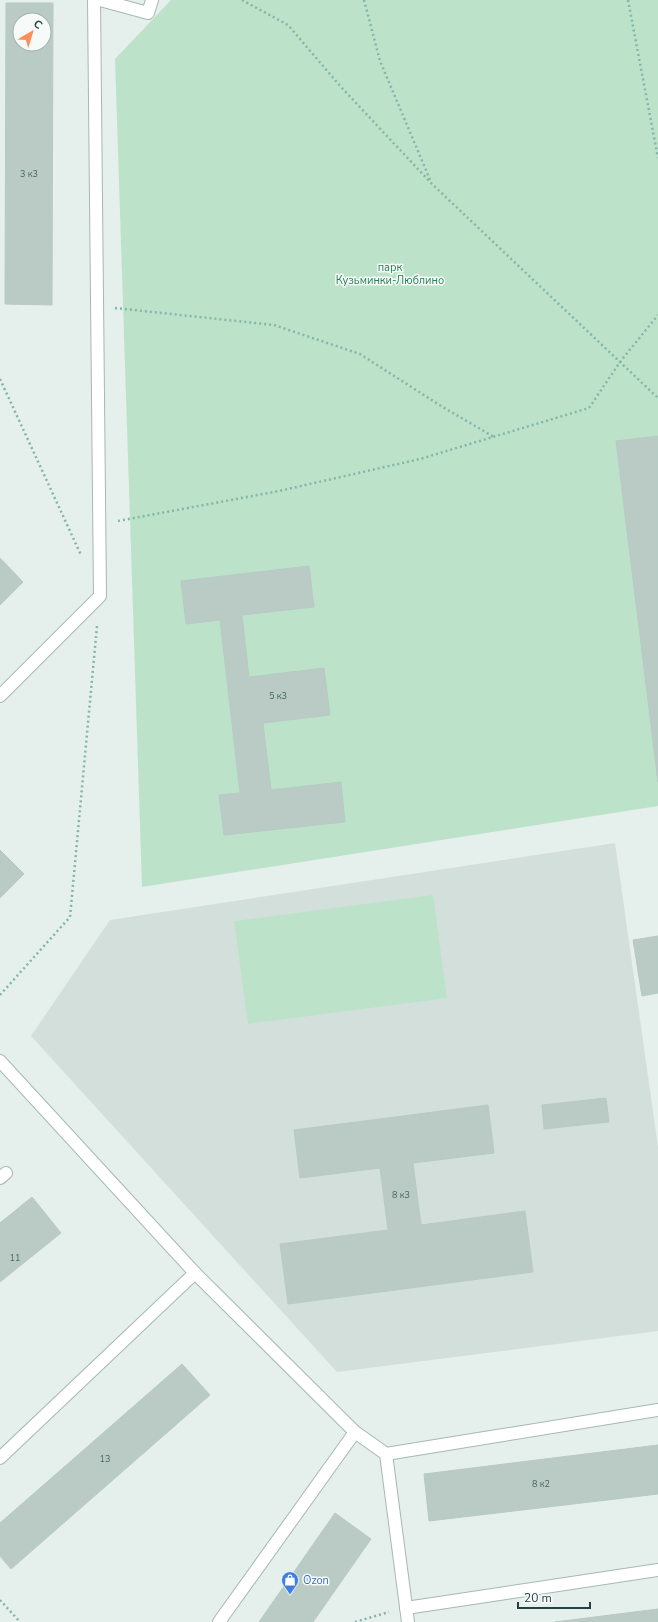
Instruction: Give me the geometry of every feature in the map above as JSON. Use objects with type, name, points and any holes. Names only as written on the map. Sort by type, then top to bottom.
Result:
[{"type":"lane","points":[[0,696],[100,596],[94,0]]},
{"type":"lane","points":[[100,0],[148,13],[152,0]]},
{"type":"lane","points":[[0,1061],[195,1273],[355,1432],[386,1454],[658,1410]]},
{"type":"lane","points":[[0,1458],[195,1273]]},
{"type":"lane","points":[[219,1622],[355,1432]]},
{"type":"lane","points":[[386,1454],[408,1622]]},
{"type":"lane","points":[[406,1608],[658,1570]]},
{"type":"path","points":[[242,0],[288,25],[341,87],[432,184],[658,398]]},
{"type":"path","points":[[364,0],[380,61],[432,184]]},
{"type":"path","points":[[628,0],[658,158]]},
{"type":"path","points":[[97,308],[123,308],[274,325],[360,354],[441,406],[494,437]]},
{"type":"path","points":[[99,524],[130,520],[287,489],[420,459],[590,408],[620,362],[658,315]]},
{"type":"path","points":[[0,379],[83,560]]},
{"type":"path","points":[[0,995],[70,917],[100,596]]},
{"type":"path","points":[[0,1600],[20,1622]]},
{"type":"path","points":[[355,1622],[406,1608]]},
{"type":"shaded area","points":[[615,843],[658,1147],[658,1331],[337,1372],[31,1036],[110,920]]},
{"type":"green space","name":"парк Кузьминки-Люблино","points":[[171,0],[658,0],[658,806],[142,887],[115,59]]},
{"type":"green space","points":[[433,895],[447,998],[248,1024],[234,921]]},
{"type":"building","points":[[6,3],[53,3],[52,305],[5,304]]},
{"type":"building","points":[[658,436],[658,782],[616,441]]},
{"type":"building","points":[[0,558],[23,582],[0,605]]},
{"type":"building","points":[[309,566],[314,607],[242,615],[249,677],[324,668],[330,715],[263,723],[271,790],[341,782],[345,822],[224,835],[219,795],[240,793],[220,620],[186,624],[181,581]]},
{"type":"building","points":[[0,850],[24,874],[0,898]]},
{"type":"building","points":[[658,936],[658,993],[642,996],[633,940]]},
{"type":"building","points":[[606,1098],[609,1122],[544,1129],[542,1105]]},
{"type":"building","points":[[488,1105],[494,1153],[413,1163],[421,1225],[525,1211],[533,1272],[288,1304],[280,1244],[388,1230],[380,1168],[300,1178],[294,1130]]},
{"type":"building","points":[[32,1197],[61,1233],[0,1282],[0,1223]]},
{"type":"building","points":[[182,1364],[210,1395],[11,1569],[0,1556],[0,1523]]},
{"type":"building","points":[[658,1445],[658,1494],[429,1521],[424,1474]]},
{"type":"building","points":[[335,1513],[371,1539],[313,1622],[259,1622]]},
{"type":"building","points":[[658,1609],[658,1622],[555,1622]]},
{"type":"place","name":"Ozon","points":[[290,1595]]}]
